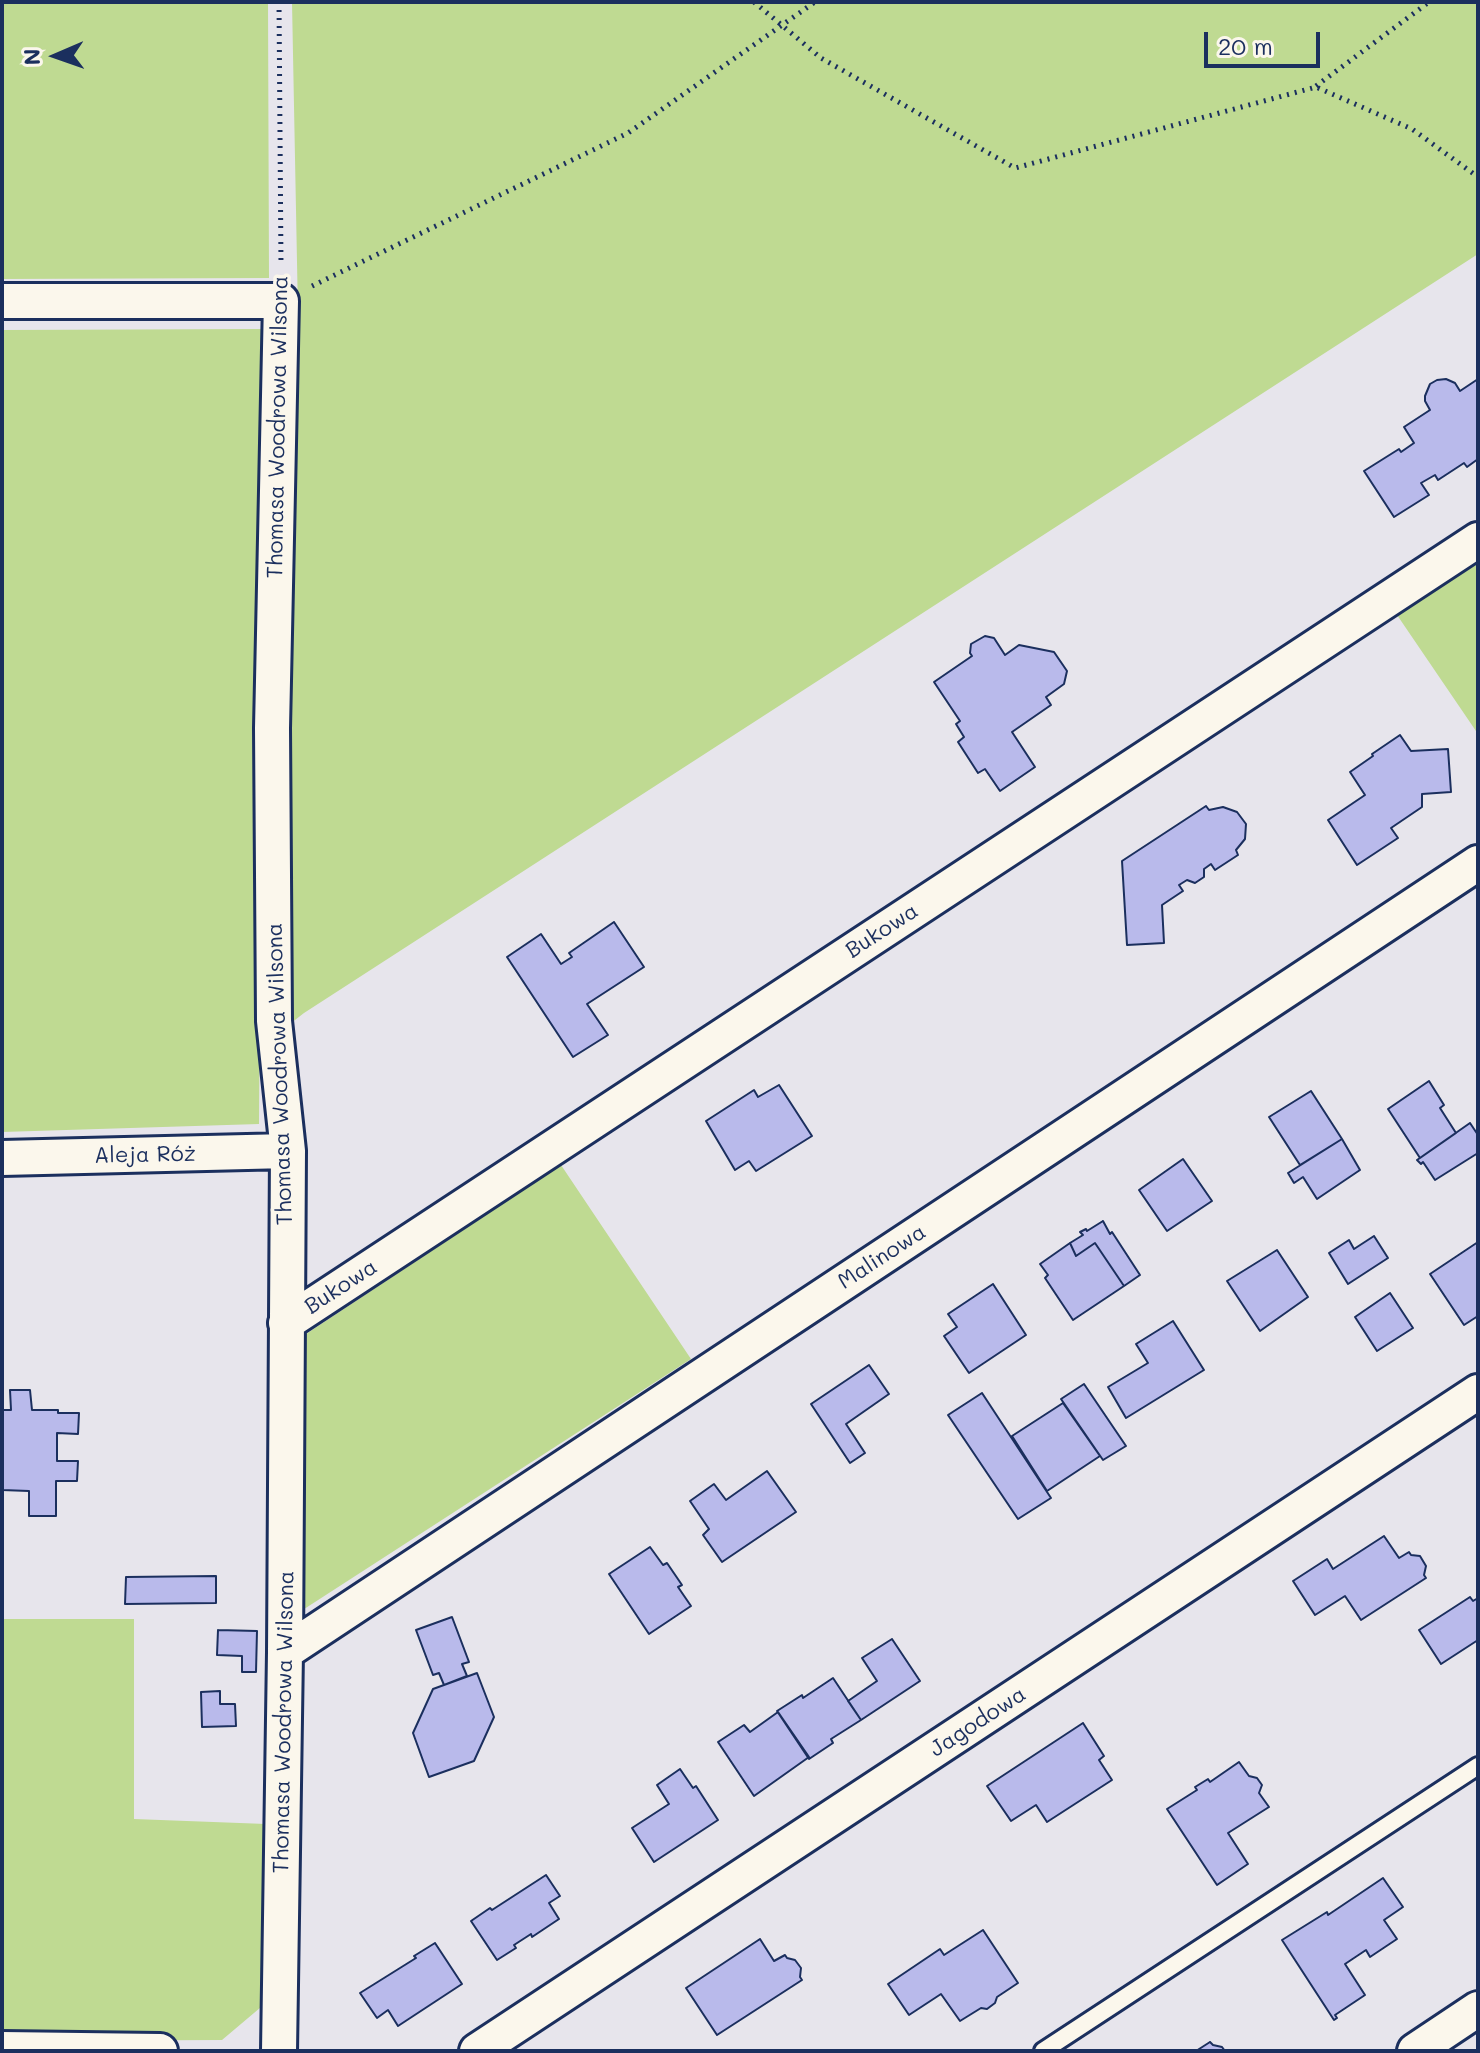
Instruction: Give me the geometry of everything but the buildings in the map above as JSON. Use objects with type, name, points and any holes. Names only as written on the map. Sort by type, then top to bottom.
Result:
[{"type":"street","points":[[2,301],[281,301]]},
{"type":"street","name":"Thomasa Woodrowa Wilsona","points":[[279,2051],[288,1151],[274,1021],[272,728],[281,301]]},
{"type":"street","name":"Bukowa","points":[[286,1323],[1478,540]]},
{"type":"street","name":"Malinowa","points":[[285,1652],[1478,863]]},
{"type":"street","name":"Aleja Róż","points":[[2,1158],[288,1151]]},
{"type":"street","name":"Jagodowa","points":[[477,2051],[1478,1392]]},
{"type":"street","points":[[1415,2051],[1478,2009]]},
{"type":"street","points":[[2,2049],[160,2051]]},
{"type":"lane","points":[[1043,2051],[1478,1766]]},
{"type":"path","name":"Thomasa Woodrowa Wilsona","points":[[279,2],[281,301]]},
{"type":"path","points":[[754,2],[821,58],[1015,168],[1316,87],[1429,2]]},
{"type":"path","points":[[281,301],[628,133],[815,2]]},
{"type":"path","points":[[1316,87],[1412,129],[1478,177]]},
{"type":"green space","points":[[2,2],[268,2],[269,278],[2,279]]},
{"type":"green space","points":[[292,2],[1478,2],[1478,254],[286,1027],[298,314]]},
{"type":"green space","points":[[264,329],[259,1124],[2,1132],[2,330]]},
{"type":"green space","points":[[1478,557],[1478,734],[1395,612]]},
{"type":"green space","points":[[561,1165],[691,1359],[298,1613],[294,1342]]},
{"type":"green space","points":[[2,1619],[134,1619],[134,1819],[266,1824],[267,2002],[222,2040],[2,2041]]}]
